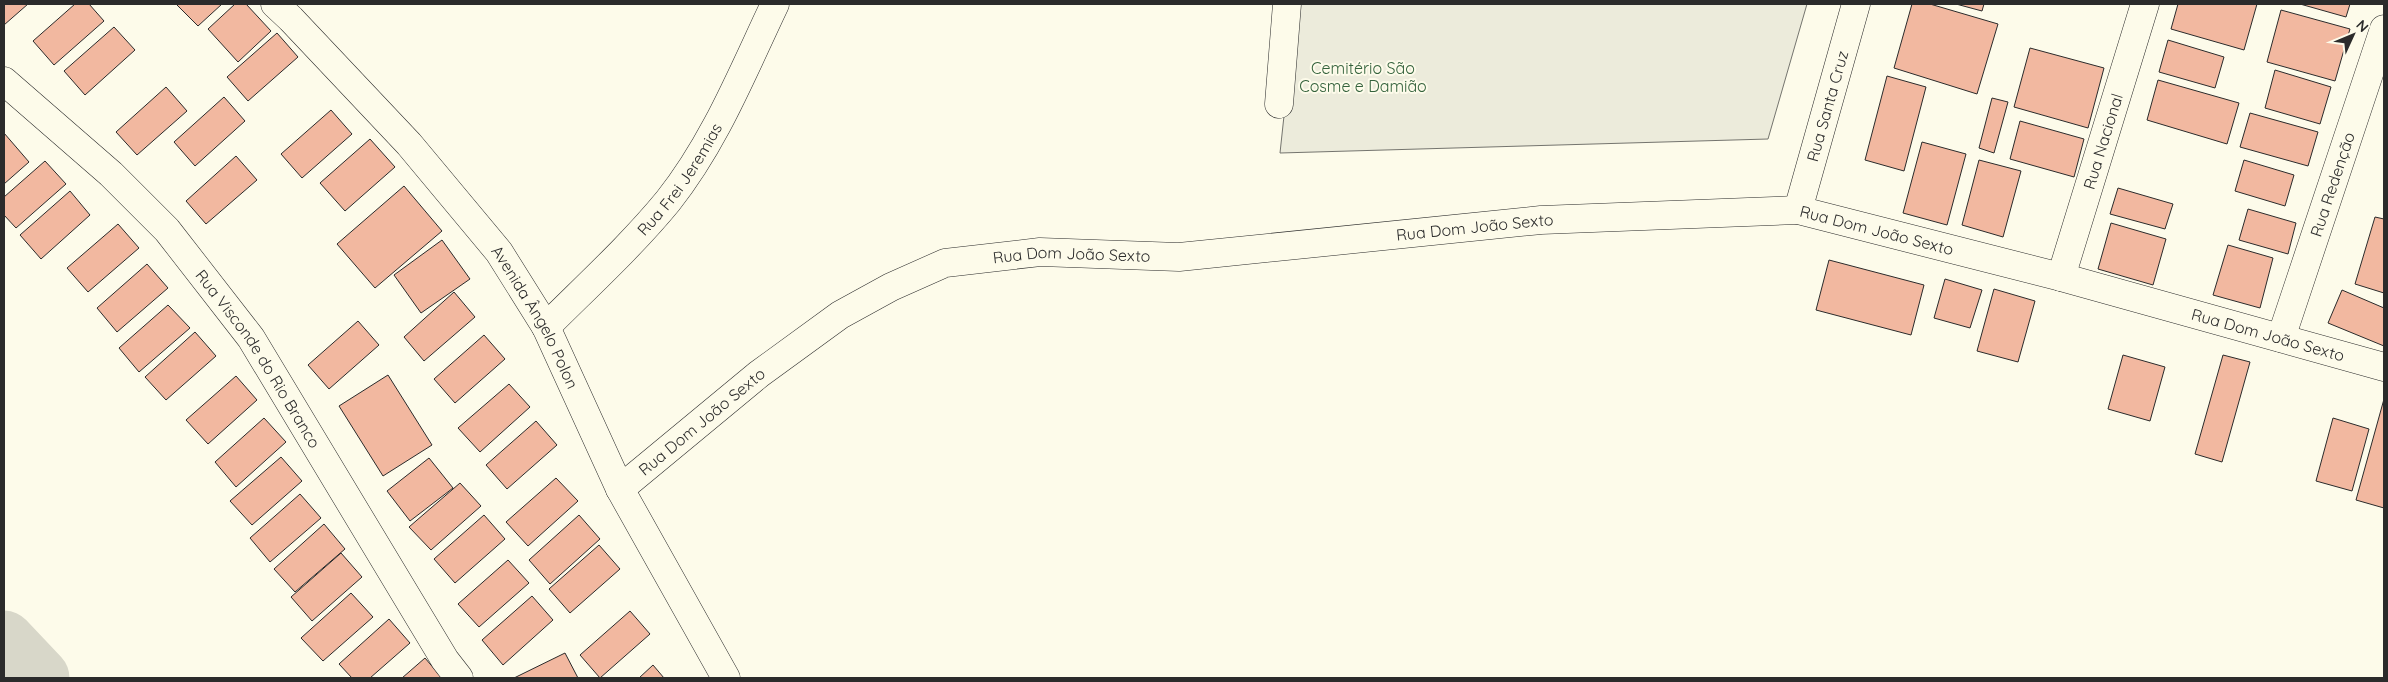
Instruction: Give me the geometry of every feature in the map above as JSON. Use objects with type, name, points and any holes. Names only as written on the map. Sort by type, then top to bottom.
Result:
[{"type":"street","name":"Avenida Ângelo Polon","points":[[275,4],[292,19],[409,144],[499,252],[546,326],[620,488],[726,678]]},
{"type":"street","name":"Rua Frei Jeremias","points":[[546,326],[622,251],[668,200],[705,148],[722,117],[775,4]]},
{"type":"street","points":[[1279,104],[1287,4]]},
{"type":"street","name":"Rua Santa Cruz","points":[[1798,210],[1856,4]]},
{"type":"street","name":"Rua Nacional","points":[[2061,277],[2145,4]]},
{"type":"street","name":"Rua Redenção","points":[[2280,338],[2384,29]]},
{"type":"street","name":"Rua Visconde do Rio Branco","points":[[4,81],[111,174],[167,230],[251,338],[445,660],[458,678]]},
{"type":"street","name":"Rua Dom João Sexto","points":[[620,488],[759,374],[840,315],[891,287],[945,263],[1040,252],[1179,257],[1540,220],[1798,210],[2061,277],[2384,366]]},
{"type":"green space","name":"Cemitério São Cosme e Damião","points":[[1296,4],[1807,4],[1768,139],[1280,153]]},
{"type":"building","points":[[4,4],[28,4],[4,25]]},
{"type":"building","points":[[75,4],[89,4],[104,21],[54,65],[33,41]]},
{"type":"building","points":[[176,4],[222,4],[198,26]]},
{"type":"building","points":[[235,4],[246,4],[271,31],[238,62],[208,29]]},
{"type":"building","points":[[1912,4],[1930,4],[1998,24],[1977,94],[1894,68]]},
{"type":"building","points":[[1956,4],[1984,4],[1982,11]]},
{"type":"building","points":[[2178,4],[2257,4],[2244,50],[2171,29]]},
{"type":"building","points":[[2300,4],[2350,4],[2346,17]]},
{"type":"building","points":[[2281,10],[2350,29],[2335,81],[2267,62]]},
{"type":"building","points":[[114,27],[135,50],[85,95],[64,71]]},
{"type":"building","points":[[277,33],[298,57],[248,101],[227,77]]},
{"type":"building","points":[[2168,40],[2224,57],[2215,88],[2159,72]]},
{"type":"building","points":[[2030,48],[2104,68],[2088,128],[2014,107]]},
{"type":"building","points":[[2275,70],[2331,87],[2320,124],[2265,108]]},
{"type":"building","points":[[1887,76],[1926,87],[1904,171],[1865,160]]},
{"type":"building","points":[[2158,80],[2239,103],[2227,144],[2147,120]]},
{"type":"building","points":[[166,87],[187,111],[137,155],[116,132]]},
{"type":"building","points":[[224,97],[245,121],[195,166],[174,142]]},
{"type":"building","points":[[1992,98],[2008,102],[1994,153],[1979,148]]},
{"type":"building","points":[[331,110],[352,134],[302,178],[281,154]]},
{"type":"building","points":[[2250,113],[2318,132],[2308,166],[2240,147]]},
{"type":"building","points":[[2020,121],[2084,139],[2074,177],[2010,159]]},
{"type":"building","points":[[4,133],[29,162],[4,184]]},
{"type":"building","points":[[370,139],[395,167],[345,211],[320,183]]},
{"type":"building","points":[[1922,142],[1966,154],[1947,225],[1903,213]]},
{"type":"building","points":[[236,156],[257,180],[206,224],[186,201]]},
{"type":"building","points":[[1979,160],[2021,171],[2003,237],[1962,225]]},
{"type":"building","points":[[2244,160],[2294,175],[2285,206],[2235,191]]},
{"type":"building","points":[[45,161],[66,184],[16,228],[4,215],[4,197]]},
{"type":"building","points":[[404,186],[442,231],[375,288],[337,244]]},
{"type":"building","points":[[2118,188],[2173,204],[2165,229],[2110,214]]},
{"type":"building","points":[[70,191],[90,215],[41,259],[20,235]]},
{"type":"building","points":[[2248,209],[2296,223],[2288,254],[2239,240]]},
{"type":"building","points":[[2375,217],[2384,219],[2384,293],[2355,284]]},
{"type":"building","points":[[2111,223],[2166,239],[2153,285],[2098,269]]},
{"type":"building","points":[[118,224],[139,248],[88,292],[67,268]]},
{"type":"building","points":[[442,240],[470,279],[421,313],[394,275]]},
{"type":"building","points":[[2228,245],[2273,258],[2260,308],[2213,295]]},
{"type":"building","points":[[1829,260],[1924,285],[1911,335],[1816,310]]},
{"type":"building","points":[[147,264],[168,288],[117,332],[97,308]]},
{"type":"building","points":[[1945,279],[1982,290],[1970,328],[1934,318]]},
{"type":"building","points":[[1994,289],[2035,301],[2018,362],[1977,351]]},
{"type":"building","points":[[2342,290],[2384,308],[2384,346],[2328,323]]},
{"type":"building","points":[[454,292],[475,317],[424,361],[404,337]]},
{"type":"building","points":[[168,305],[190,328],[139,372],[119,348]]},
{"type":"building","points":[[358,321],[379,345],[329,389],[308,365]]},
{"type":"building","points":[[195,332],[216,356],[166,400],[145,377]]},
{"type":"building","points":[[484,335],[505,359],[455,403],[434,379]]},
{"type":"building","points":[[2123,355],[2165,367],[2150,421],[2108,409]]},
{"type":"building","points":[[2223,355],[2250,362],[2222,462],[2195,454]]},
{"type":"building","points":[[388,375],[432,445],[383,476],[339,406]]},
{"type":"building","points":[[236,376],[257,400],[208,444],[186,420]]},
{"type":"building","points":[[509,384],[530,407],[480,452],[458,428]]},
{"type":"building","points":[[2384,399],[2384,508],[2356,500]]},
{"type":"building","points":[[264,418],[286,442],[236,487],[215,462]]},
{"type":"building","points":[[2333,418],[2369,429],[2352,491],[2316,481]]},
{"type":"building","points":[[536,421],[557,445],[507,489],[486,465]]},
{"type":"building","points":[[281,457],[302,481],[252,525],[230,501]]},
{"type":"building","points":[[429,458],[453,488],[410,521],[387,491]]},
{"type":"building","points":[[556,478],[578,501],[528,546],[506,522]]},
{"type":"building","points":[[460,483],[481,506],[431,550],[409,527]]},
{"type":"building","points":[[300,494],[321,518],[270,562],[250,538]]},
{"type":"building","points":[[484,515],[505,539],[455,583],[434,559]]},
{"type":"building","points":[[579,515],[600,539],[550,584],[529,560]]},
{"type":"building","points":[[324,524],[345,549],[295,592],[274,569]]},
{"type":"building","points":[[599,545],[620,569],[570,613],[549,589]]},
{"type":"building","points":[[341,553],[362,577],[312,621],[291,597]]},
{"type":"building","points":[[508,560],[529,583],[479,627],[458,604]]},
{"type":"building","points":[[351,593],[373,617],[323,661],[301,638]]},
{"type":"building","points":[[532,596],[553,620],[503,665],[482,640]]},
{"type":"building","points":[[630,611],[650,634],[600,678],[580,655]]},
{"type":"building","points":[[389,619],[410,643],[370,678],[352,678],[339,664]]},
{"type":"building","points":[[565,653],[578,678],[514,678]]},
{"type":"building","points":[[425,658],[442,678],[402,678]]},
{"type":"building","points":[[653,665],[664,678],[639,678]]},
{"type":"waterway","points":[[4,641],[39,678]]}]
